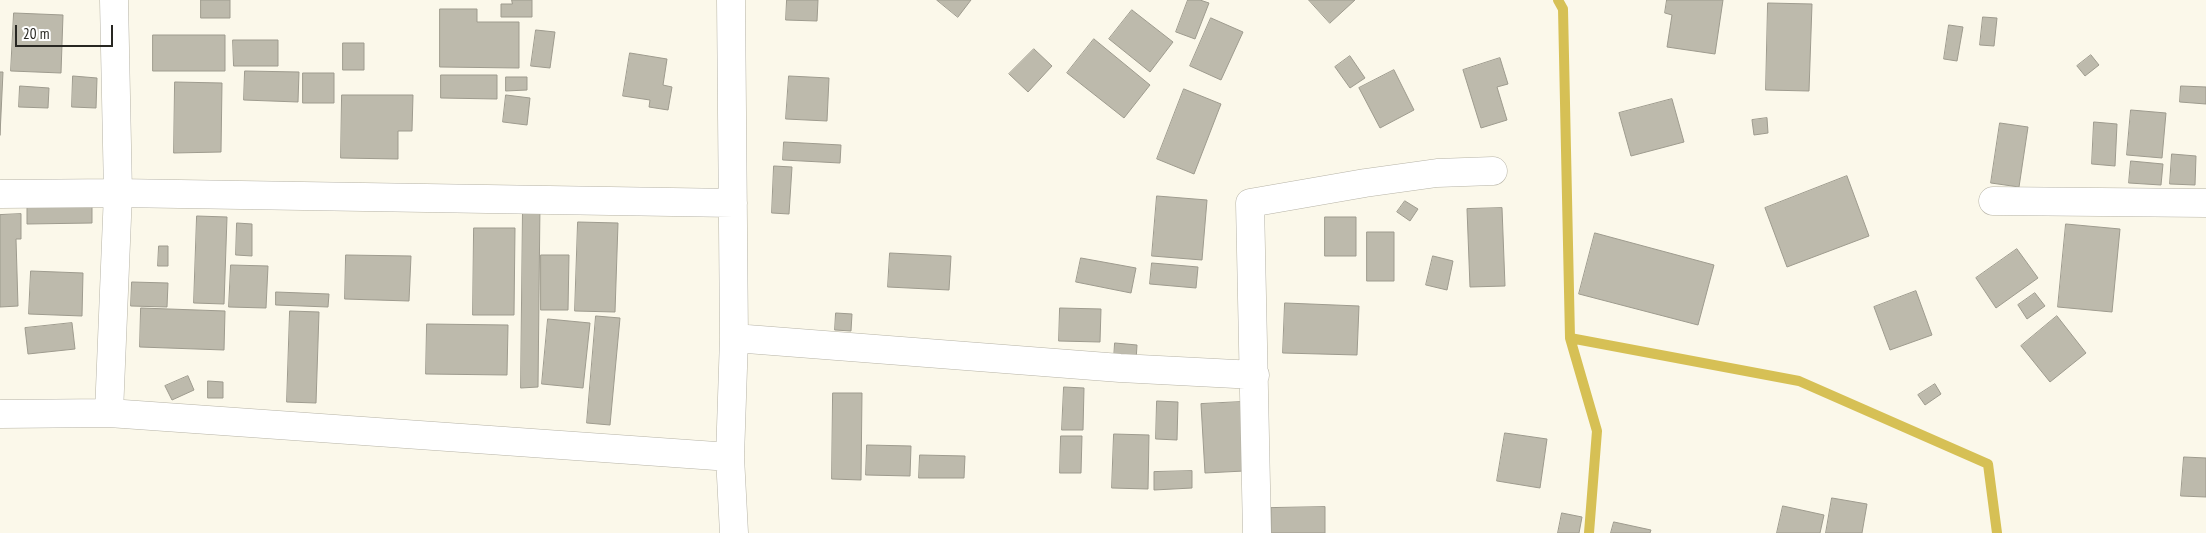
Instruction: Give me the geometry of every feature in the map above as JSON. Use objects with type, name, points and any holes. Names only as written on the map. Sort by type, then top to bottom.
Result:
[{"type":"street","points":[[109,414],[118,193],[114,0]]},
{"type":"street","points":[[731,0],[734,338],[730,458],[734,533]]},
{"type":"street","points":[[1257,533],[1250,204],[1365,182],[1437,173],[1493,172]]},
{"type":"street","points":[[0,194],[118,193],[733,203]]},
{"type":"street","points":[[1993,201],[2206,203]]},
{"type":"street","points":[[734,338],[1120,368],[1255,375]]},
{"type":"street","points":[[0,414],[109,414],[730,458]]},
{"type":"building","points":[[201,0],[230,0],[230,18],[201,18]]},
{"type":"building","points":[[512,0],[532,0],[532,17],[501,17],[501,4],[512,4]]},
{"type":"building","points":[[787,0],[818,0],[817,21],[786,20]]},
{"type":"building","points":[[937,0],[971,0],[958,17]]},
{"type":"building","points":[[1188,0],[1200,0],[1209,3],[1195,39],[1176,32]]},
{"type":"building","points":[[1309,0],[1355,0],[1330,23]]},
{"type":"building","points":[[1667,0],[1723,0],[1715,54],[1667,47],[1672,15],[1665,13]]},
{"type":"building","points":[[1768,3],[1812,4],[1809,91],[1766,90]]},
{"type":"building","points":[[440,9],[477,9],[477,22],[519,22],[519,68],[440,67]]},
{"type":"building","points":[[1132,10],[1173,42],[1150,72],[1109,39]]},
{"type":"building","points":[[14,13],[63,15],[61,73],[11,71]]},
{"type":"building","points":[[1983,17],[1997,18],[1994,46],[1980,45]]},
{"type":"building","points":[[1211,18],[1243,32],[1221,80],[1190,66]]},
{"type":"building","points":[[1949,25],[1963,27],[1957,61],[1944,59]]},
{"type":"building","points":[[536,30],[555,32],[550,68],[531,66]]},
{"type":"building","points":[[153,35],[225,35],[225,71],[153,71]]},
{"type":"building","points":[[1094,39],[1150,85],[1124,118],[1067,73]]},
{"type":"building","points":[[233,40],[278,40],[278,66],[234,66]]},
{"type":"building","points":[[343,43],[364,43],[364,70],[343,70]]},
{"type":"building","points":[[1034,49],[1052,66],[1028,92],[1009,74]]},
{"type":"building","points":[[630,53],[667,59],[663,85],[672,87],[668,110],[649,107],[650,100],[623,96]]},
{"type":"building","points":[[2091,55],[2099,65],[2085,76],[2077,66]]},
{"type":"building","points":[[1350,56],[1365,78],[1350,88],[1335,67]]},
{"type":"building","points":[[1500,58],[1508,84],[1497,87],[1507,120],[1481,128],[1463,70]]},
{"type":"building","points":[[1394,70],[1414,110],[1380,128],[1359,88]]},
{"type":"building","points":[[245,71],[299,72],[298,102],[244,100]]},
{"type":"building","points":[[0,72],[3,72],[0,135]]},
{"type":"building","points":[[303,73],[334,73],[334,103],[303,103]]},
{"type":"building","points":[[441,75],[497,75],[497,99],[441,98]]},
{"type":"building","points":[[73,76],[97,78],[96,108],[72,107]]},
{"type":"building","points":[[789,76],[829,78],[827,121],[786,119]]},
{"type":"building","points":[[506,77],[527,77],[527,90],[506,91]]},
{"type":"building","points":[[175,82],[222,83],[221,152],[174,153]]},
{"type":"building","points":[[20,86],[49,88],[48,108],[19,107]]},
{"type":"building","points":[[2181,86],[2206,87],[2206,104],[2180,102]]},
{"type":"building","points":[[1184,89],[1221,104],[1194,174],[1157,159]]},
{"type":"building","points":[[342,95],[413,95],[412,131],[398,131],[398,159],[341,158]]},
{"type":"building","points":[[506,95],[530,98],[527,125],[503,122]]},
{"type":"building","points":[[1672,99],[1684,142],[1631,156],[1619,113]]},
{"type":"building","points":[[2131,110],[2166,113],[2162,158],[2127,155]]},
{"type":"building","points":[[1767,118],[1768,133],[1754,135],[1752,120]]},
{"type":"building","points":[[2094,122],[2117,124],[2115,166],[2092,164]]},
{"type":"building","points":[[2000,123],[2028,127],[2019,187],[1991,183]]},
{"type":"building","points":[[784,142],[841,145],[840,163],[783,160]]},
{"type":"building","points":[[2172,154],[2196,156],[2195,185],[2170,184]]},
{"type":"building","points":[[2131,161],[2163,164],[2161,185],[2129,183]]},
{"type":"building","points":[[774,166],[792,167],[789,214],[772,213]]},
{"type":"building","points":[[1847,176],[1869,236],[1787,267],[1765,208]]},
{"type":"building","points":[[1157,196],[1207,200],[1202,260],[1152,256]]},
{"type":"building","points":[[1405,201],[1418,209],[1410,221],[1397,212]]},
{"type":"building","points":[[92,203],[92,223],[27,224],[27,205]]},
{"type":"building","points":[[523,203],[540,203],[538,387],[521,388]]},
{"type":"building","points":[[1502,208],[1505,286],[1470,287],[1467,209]]},
{"type":"building","points":[[21,214],[21,239],[16,239],[18,306],[0,307],[0,215]]},
{"type":"building","points":[[197,216],[227,217],[224,304],[194,303]]},
{"type":"building","points":[[1325,217],[1356,217],[1356,256],[1325,256]]},
{"type":"building","points":[[578,222],[618,223],[615,312],[575,311]]},
{"type":"building","points":[[237,223],[252,224],[252,256],[236,255]]},
{"type":"building","points":[[2066,224],[2120,229],[2112,312],[2058,307]]},
{"type":"building","points":[[474,228],[515,228],[514,315],[473,315]]},
{"type":"building","points":[[1367,232],[1394,232],[1394,281],[1367,281]]},
{"type":"building","points":[[1595,233],[1714,265],[1698,325],[1579,294]]},
{"type":"building","points":[[159,246],[168,246],[168,266],[158,266]]},
{"type":"building","points":[[2017,249],[2038,278],[1996,308],[1976,278]]},
{"type":"building","points":[[890,253],[951,256],[949,290],[888,287]]},
{"type":"building","points":[[346,255],[411,256],[409,301],[345,299]]},
{"type":"building","points":[[541,255],[569,255],[568,310],[541,310]]},
{"type":"building","points":[[1433,256],[1453,261],[1447,290],[1426,285]]},
{"type":"building","points":[[1081,258],[1136,268],[1131,293],[1076,282]]},
{"type":"building","points":[[1152,263],[1198,267],[1196,288],[1150,284]]},
{"type":"building","points":[[231,265],[268,266],[266,308],[229,307]]},
{"type":"building","points":[[31,271],[83,273],[82,316],[29,314]]},
{"type":"building","points":[[132,282],[168,283],[167,307],[131,306]]},
{"type":"building","points":[[1916,291],[1932,335],[1890,350],[1874,307]]},
{"type":"building","points":[[276,292],[329,294],[328,307],[276,305]]},
{"type":"building","points":[[2035,293],[2045,306],[2027,319],[2018,305]]},
{"type":"building","points":[[1285,303],[1359,306],[1357,355],[1283,353]]},
{"type":"building","points":[[141,308],[225,311],[224,350],[140,347]]},
{"type":"building","points":[[1060,308],[1101,309],[1100,342],[1059,341]]},
{"type":"building","points":[[290,311],[319,312],[316,403],[287,402]]},
{"type":"building","points":[[836,313],[852,314],[851,331],[835,330]]},
{"type":"building","points":[[596,316],[620,318],[610,425],[587,423]]},
{"type":"building","points":[[2057,316],[2086,353],[2050,382],[2021,346]]},
{"type":"building","points":[[548,319],[590,323],[583,388],[542,384]]},
{"type":"building","points":[[72,323],[75,349],[28,354],[25,328]]},
{"type":"building","points":[[427,324],[508,325],[507,375],[426,374]]},
{"type":"building","points":[[1115,343],[1137,345],[1136,361],[1114,359]]},
{"type":"building","points":[[188,376],[194,390],[172,400],[165,386]]},
{"type":"building","points":[[208,381],[223,382],[223,398],[208,398]]},
{"type":"building","points":[[1935,384],[1941,394],[1925,405],[1918,395]]},
{"type":"building","points":[[1064,387],[1084,388],[1083,430],[1062,430]]},
{"type":"building","points":[[833,393],[862,393],[861,480],[832,479]]},
{"type":"building","points":[[1157,401],[1178,402],[1177,440],[1156,439]]},
{"type":"building","points":[[1241,402],[1244,471],[1205,473],[1201,404]]},
{"type":"building","points":[[1505,433],[1547,439],[1540,488],[1497,481]]},
{"type":"building","points":[[1114,434],[1149,435],[1148,489],[1112,488]]},
{"type":"building","points":[[1061,436],[1082,436],[1081,473],[1060,473]]},
{"type":"building","points":[[867,445],[911,446],[910,476],[866,475]]},
{"type":"building","points":[[920,455],[965,456],[964,478],[919,478]]},
{"type":"building","points":[[2184,457],[2206,458],[2206,497],[2181,496]]},
{"type":"building","points":[[1192,471],[1192,488],[1154,490],[1154,472]]},
{"type":"building","points":[[1832,498],[1867,504],[1862,533],[1826,533]]},
{"type":"building","points":[[1783,506],[1824,515],[1820,533],[1777,533]]},
{"type":"building","points":[[1325,507],[1325,533],[1271,533],[1271,508]]},
{"type":"building","points":[[1562,513],[1582,517],[1579,533],[1558,533]]},
{"type":"building","points":[[1614,522],[1651,530],[1650,533],[1611,533]]},
{"type":"waterway","points":[[1558,0],[1563,9],[1570,338],[1597,431],[1589,533]]},
{"type":"waterway","points":[[1570,338],[1799,381],[1988,464],[1997,533]]}]
